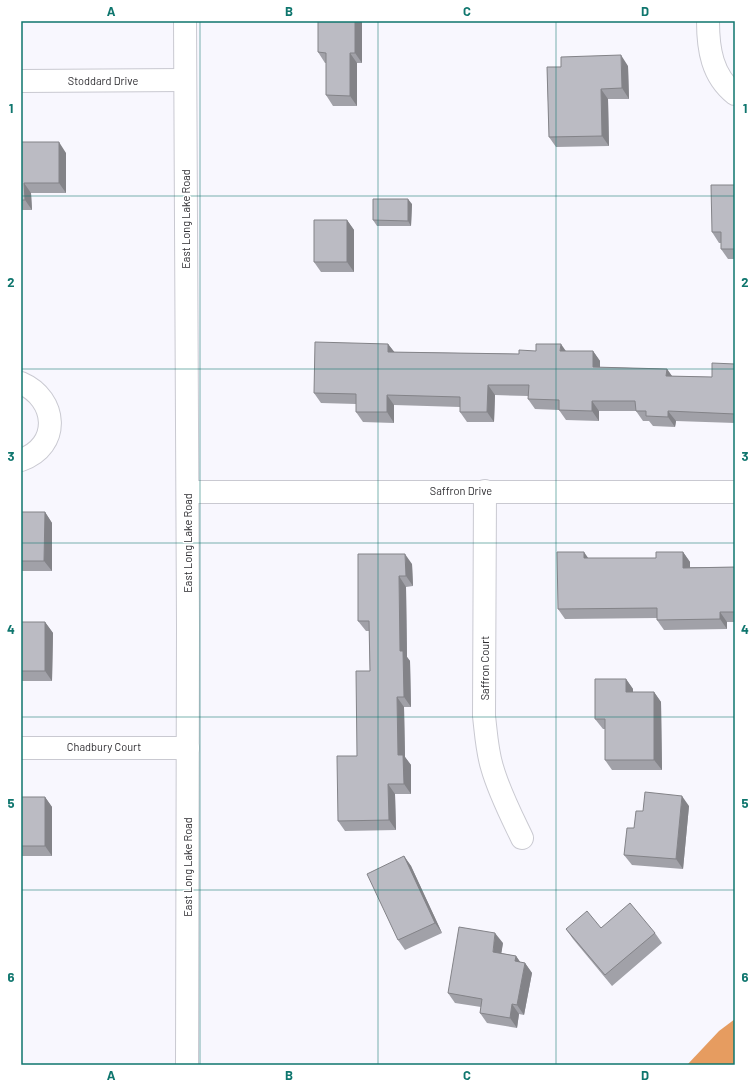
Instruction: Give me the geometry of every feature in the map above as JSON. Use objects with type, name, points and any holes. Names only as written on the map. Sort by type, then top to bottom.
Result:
[{"type":"street","name":"East Long Lake Road","points":[[186,21],[188,492],[187,1065]]},
{"type":"street","points":[[708,21],[708,41],[712,61],[717,73],[732,92]]},
{"type":"street","name":"Stoddard Drive","points":[[21,81],[186,80]]},
{"type":"street","points":[[21,383],[32,388],[41,396],[47,406],[50,418],[50,430],[45,441],[38,450],[21,460]]},
{"type":"street","name":"Saffron Court","points":[[485,491],[484,716],[491,766],[500,792],[522,838]]},
{"type":"street","name":"Saffron Drive","points":[[188,492],[735,492]]},
{"type":"street","name":"Chadbury Court","points":[[21,748],[188,748]]},
{"type":"shaded area","points":[[735,1019],[735,1065],[687,1065],[719,1031]]},
{"type":"building","points":[[318,21],[355,21],[355,53],[350,53],[350,96],[326,95],[326,53],[318,52]]},
{"type":"building","points":[[621,55],[622,88],[601,89],[602,136],[549,137],[547,67],[561,67],[561,57]]},
{"type":"building","points":[[21,142],[59,142],[59,183],[24,183],[25,200],[21,200]]},
{"type":"building","points":[[711,185],[735,185],[735,249],[721,249],[721,232],[712,232]]},
{"type":"building","points":[[373,199],[408,199],[408,221],[373,220]]},
{"type":"building","points":[[314,220],[347,220],[347,262],[314,262]]},
{"type":"building","points":[[315,342],[388,344],[388,352],[519,354],[519,350],[536,351],[536,344],[561,344],[560,351],[593,351],[593,367],[667,369],[666,376],[712,377],[712,363],[735,364],[735,414],[668,411],[668,417],[646,416],[646,411],[636,411],[635,401],[592,401],[592,411],[559,410],[559,400],[528,399],[529,385],[488,385],[487,412],[460,412],[460,397],[387,395],[387,412],[356,412],[356,394],[314,393]]},
{"type":"building","points":[[21,512],[45,512],[44,561],[21,561]]},
{"type":"building","points":[[557,552],[584,552],[584,558],[656,558],[656,552],[683,552],[683,568],[735,567],[735,612],[720,612],[720,619],[657,620],[657,608],[558,609]]},
{"type":"building","points":[[358,554],[405,554],[406,576],[399,576],[400,651],[403,651],[404,697],[397,697],[398,755],[403,755],[404,784],[388,784],[389,820],[338,821],[337,756],[357,756],[356,671],[370,671],[369,621],[358,621]]},
{"type":"building","points":[[21,622],[45,622],[45,671],[21,671]]},
{"type":"building","points":[[595,679],[626,679],[626,692],[654,692],[654,760],[605,760],[605,719],[595,719]]},
{"type":"building","points":[[645,792],[682,796],[676,859],[624,855],[627,828],[634,828],[636,811],[643,811]]},
{"type":"building","points":[[21,797],[45,797],[45,846],[21,846]]},
{"type":"building","points":[[404,856],[435,923],[398,940],[367,874]]},
{"type":"building","points":[[630,903],[655,933],[605,975],[566,929],[587,911],[601,928]]},
{"type":"building","points":[[459,927],[495,933],[493,952],[516,956],[515,961],[525,963],[517,1005],[512,1004],[510,1018],[480,1013],[482,999],[448,993]]}]
